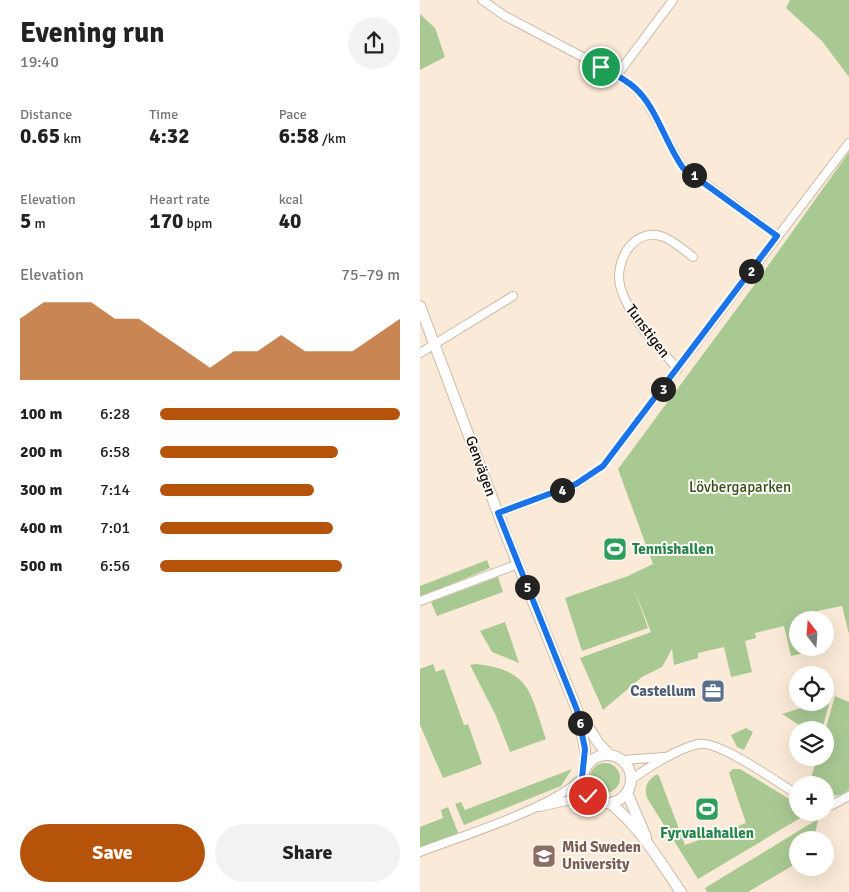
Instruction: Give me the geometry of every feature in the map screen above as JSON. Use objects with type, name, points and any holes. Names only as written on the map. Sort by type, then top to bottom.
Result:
[{"type":"street","points":[[482,0],[505,16],[618,75],[644,98],[673,154],[683,168],[777,236]]},
{"type":"street","points":[[618,75],[673,0]]},
{"type":"street","points":[[498,513],[576,484],[603,466],[849,143]]},
{"type":"street","name":"Tunstigen","points":[[678,369],[654,343],[627,304],[618,279],[620,263],[632,244],[643,237],[652,235],[662,236],[693,257]]},
{"type":"street","points":[[420,353],[512,296]]},
{"type":"street","name":"Genvägen","points":[[420,306],[436,344],[498,513],[577,710],[585,749],[583,773]]},
{"type":"street","points":[[420,601],[518,564]]},
{"type":"street","name":"Genvägen","points":[[577,710],[599,744],[610,755]]},
{"type":"street","points":[[631,780],[667,757],[699,744],[718,746],[789,789]]},
{"type":"street","points":[[420,852],[524,812],[572,788],[591,761],[610,755],[623,760],[667,757]]},
{"type":"street","points":[[610,804],[621,799],[627,793],[631,780],[630,769],[623,760]]},
{"type":"street","points":[[583,773],[588,796],[594,800],[610,804],[621,812],[653,851],[681,892]]},
{"type":"street","points":[[627,793],[653,851]]},
{"type":"street","points":[[524,812],[588,796]]},
{"type":"street","points":[[834,804],[849,796]]},
{"type":"green space","points":[[790,0],[849,0],[849,77],[822,41],[786,8]]},
{"type":"green space","points":[[420,14],[435,28],[445,57],[420,70]]},
{"type":"green space","name":"Lövbergaparken","points":[[849,152],[849,634],[842,606],[817,611],[789,611],[789,647],[784,626],[755,633],[756,638],[745,641],[752,672],[731,677],[724,647],[698,653],[698,658],[674,665],[672,649],[662,667],[642,677],[603,710],[580,658],[651,632],[634,589],[648,628],[582,651],[565,598],[628,576],[653,564],[618,469],[755,284]]},
{"type":"green space","points":[[487,560],[490,568],[420,597],[420,586]]},
{"type":"green space","points":[[498,577],[503,592],[437,616],[431,602]]},
{"type":"green space","points":[[505,622],[519,663],[492,652],[480,631]]},
{"type":"green space","points":[[433,664],[436,672],[444,669],[464,725],[468,724],[482,764],[443,778],[420,725],[420,669]]},
{"type":"green space","points":[[476,664],[508,672],[526,686],[546,739],[510,752],[496,716],[470,665]]},
{"type":"green space","points":[[835,696],[849,702],[849,790],[834,796],[834,776],[812,776],[815,766],[834,766],[834,721],[828,721],[831,711],[834,711]]},
{"type":"green space","points":[[791,711],[827,711],[824,721],[793,721],[782,714]]},
{"type":"green space","points":[[746,728],[753,732],[744,750],[737,747],[731,735]]},
{"type":"green space","points":[[605,763],[616,767],[620,778],[616,789],[605,793],[594,789],[590,778],[594,767]]},
{"type":"green space","points":[[572,769],[561,786],[464,825],[455,804],[461,802],[465,810]]},
{"type":"green space","points":[[733,769],[740,769],[789,799],[789,821],[795,821],[698,879],[647,798],[646,787],[651,779],[657,774],[659,776],[685,845],[746,823],[729,773]]},
{"type":"green space","points":[[448,807],[459,835],[420,849],[420,827],[443,818],[441,810]]},
{"type":"green space","points":[[815,821],[818,821],[816,831],[798,831]]},
{"type":"green space","points":[[789,837],[789,868],[748,892],[707,892],[705,888]]},
{"type":"place","name":"Tennishallen","points":[[615,549]]},
{"type":"place","name":"Castellum","points":[[713,691]]},
{"type":"place","name":"Fyrvallahallen","points":[[707,809]]},
{"type":"place","name":"Mid Sweden University","points":[[544,856]]},
{"type":"route","points":[[588,796],[582,778],[585,749],[577,710],[498,513],[576,484],[603,466],[614,455],[777,236],[683,168],[673,154],[644,98],[634,87],[618,75],[601,67]]}]
